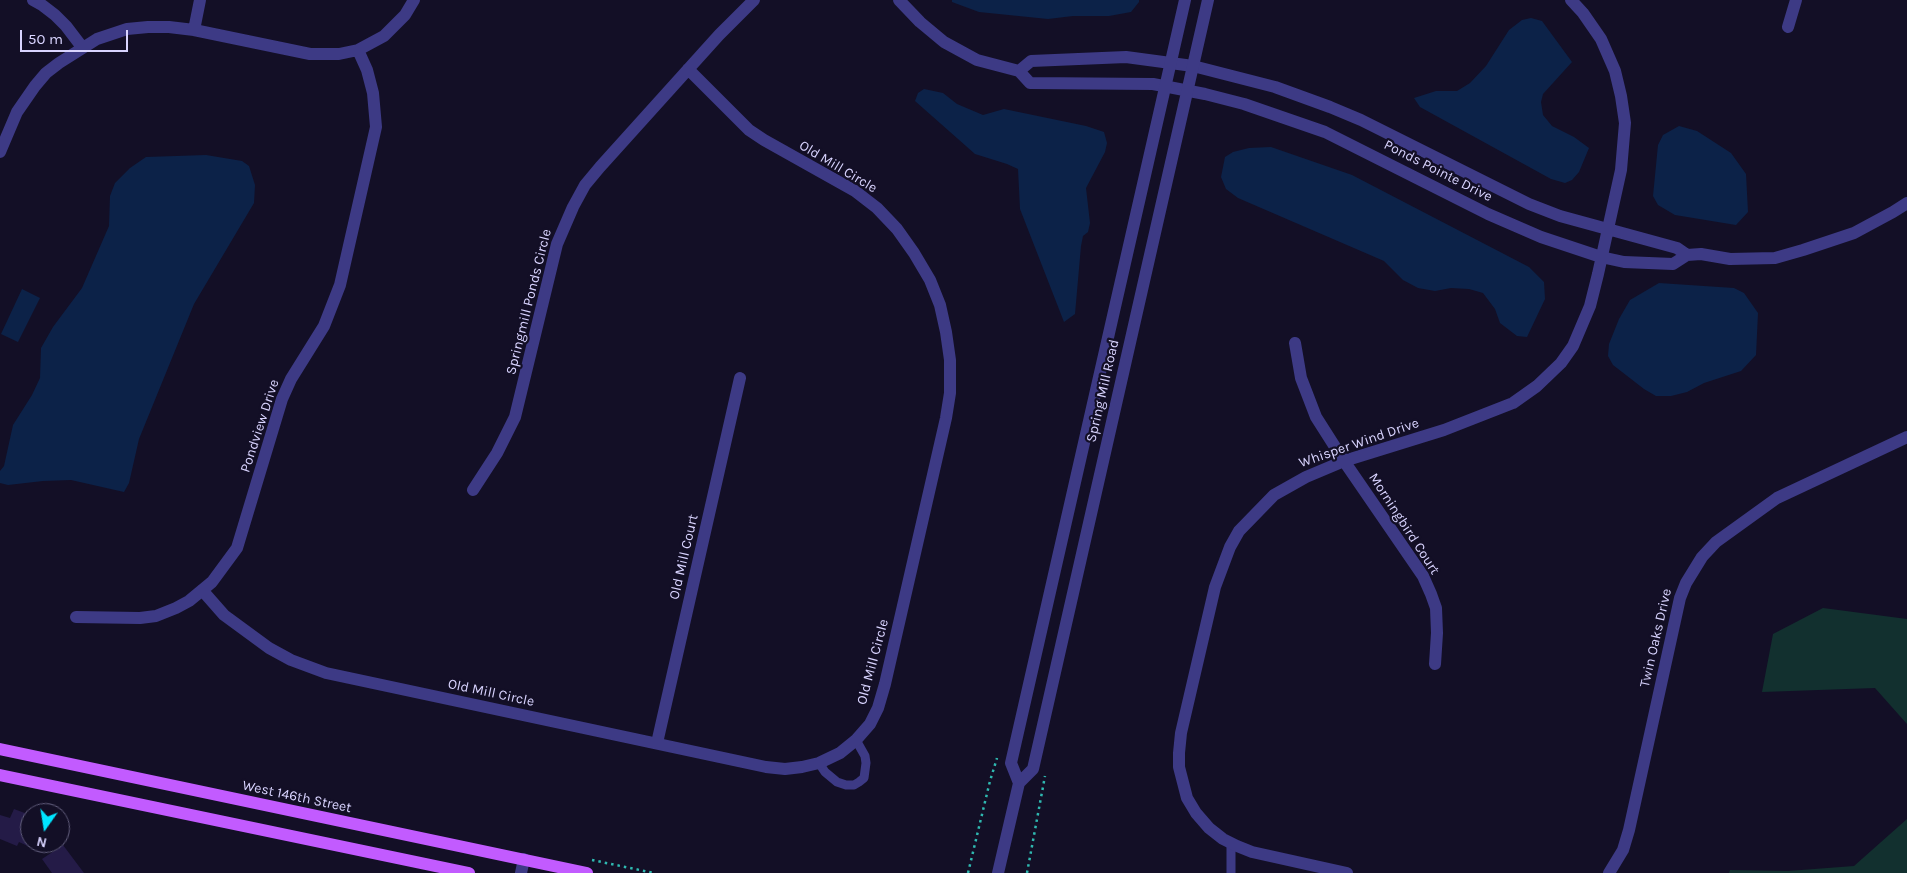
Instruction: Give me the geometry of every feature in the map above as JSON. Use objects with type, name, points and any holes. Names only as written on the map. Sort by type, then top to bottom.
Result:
[{"type":"main road","name":"West 146th Street","points":[[0,749],[588,873]]},
{"type":"main road","points":[[0,775],[469,873]]},
{"type":"street","points":[[33,0],[55,15],[82,47]]},
{"type":"street","points":[[194,30],[200,0]]},
{"type":"street","points":[[0,152],[17,112],[46,73],[82,47],[97,39],[126,29],[148,27],[194,30],[310,54],[339,54],[358,50],[384,36],[395,26],[414,0]]},
{"type":"street","name":"Springmill Ponds Circle","points":[[473,490],[497,453],[514,417],[557,244],[572,207],[585,185],[600,166],[754,0]]},
{"type":"street","name":"Ponds Pointe Drive","points":[[899,0],[920,22],[944,42],[977,60],[1019,71],[1030,83],[1134,83],[1176,88],[1244,104],[1325,132],[1488,214],[1541,236],[1601,257],[1624,262],[1672,264],[1687,255],[1701,254],[1730,259],[1774,258],[1854,233],[1907,203]]},
{"type":"street","name":"Spring Mill Road","points":[[998,873],[1019,783],[1032,769],[1182,65],[1185,0]]},
{"type":"street","name":"Spring Mill Road","points":[[1019,783],[1011,763],[1176,88],[1182,65],[1208,0]]},
{"type":"street","name":"Whisper Wind Drive","points":[[1347,873],[1299,867],[1231,843],[1209,828],[1196,813],[1187,798],[1179,768],[1181,734],[1215,587],[1230,547],[1239,531],[1259,509],[1291,484],[1344,462],[1479,418],[1513,403],[1537,386],[1561,363],[1573,346],[1590,306],[1621,170],[1625,124],[1615,72],[1600,39],[1583,13],[1571,0]]},
{"type":"street","points":[[1788,27],[1796,0]]},
{"type":"street","name":"Pondview Drive","points":[[76,617],[125,619],[156,616],[183,605],[212,582],[236,548],[282,399],[291,379],[324,326],[340,284],[376,126],[374,93],[358,50]]},
{"type":"street","name":"Ponds Pointe Drive","points":[[1019,71],[1031,61],[1126,56],[1182,65],[1275,87],[1330,107],[1417,147],[1529,204],[1560,216],[1677,248],[1687,255]]},
{"type":"street","name":"Old Mill Circle","points":[[202,590],[224,615],[250,635],[291,660],[326,673],[766,767],[785,769],[820,763],[840,753],[856,740],[870,724],[878,708],[885,684],[946,418],[950,393],[950,360],[940,305],[930,280],[914,253],[897,229],[877,208],[855,191],[764,140],[750,130],[688,69]]},
{"type":"street","name":"Morningbird Court","points":[[1295,343],[1301,378],[1310,405],[1344,462],[1423,576],[1431,594],[1436,608],[1437,633],[1434,664]]},
{"type":"street","name":"Old Mill Court","points":[[657,743],[740,378]]},
{"type":"street","name":"Twin Oaks Drive","points":[[1609,873],[1623,850],[1629,830],[1680,598],[1686,583],[1702,557],[1716,542],[1777,498],[1907,437]]},
{"type":"street","points":[[521,873],[524,860]]},
{"type":"lane","points":[[820,763],[825,772],[837,782],[854,785],[859,782],[864,778],[866,763],[865,756],[856,740]]},
{"type":"lane","points":[[1231,843],[1231,873]]},
{"type":"green space","points":[[1823,608],[1907,619],[1907,724],[1875,688],[1762,692],[1773,634]]},
{"type":"green space","points":[[1907,819],[1907,873],[1729,873],[1730,870],[1788,871],[1854,866]]},
{"type":"water","points":[[952,0],[1139,0],[1139,2],[1131,12],[1109,16],[1073,16],[1048,19],[979,12],[952,2]]},
{"type":"water","points":[[1531,18],[1542,21],[1572,62],[1543,94],[1541,102],[1543,115],[1552,126],[1574,137],[1589,148],[1579,172],[1572,180],[1565,183],[1551,179],[1420,107],[1414,98],[1436,91],[1457,91],[1470,83],[1486,66],[1509,30],[1522,20]]},
{"type":"water","points":[[924,89],[943,93],[957,104],[983,115],[1004,109],[1086,126],[1104,132],[1107,143],[1105,152],[1086,188],[1090,223],[1088,232],[1083,236],[1081,246],[1075,314],[1064,322],[1020,209],[1018,169],[975,154],[915,101],[918,93]]},
{"type":"water","points":[[1679,126],[1697,131],[1731,153],[1746,174],[1748,212],[1736,225],[1675,215],[1658,205],[1653,196],[1658,145],[1663,135]]},
{"type":"water","points":[[1271,147],[1352,175],[1529,267],[1544,282],[1545,299],[1527,337],[1517,336],[1500,323],[1495,309],[1483,293],[1469,289],[1451,288],[1435,291],[1418,288],[1403,280],[1384,261],[1238,198],[1226,189],[1221,177],[1225,157],[1233,152],[1249,148]]},
{"type":"water","points":[[206,155],[242,161],[249,166],[255,185],[254,203],[194,304],[139,439],[129,483],[124,492],[71,480],[8,485],[0,483],[0,471],[4,466],[13,425],[32,395],[40,378],[41,348],[53,327],[82,288],[109,226],[110,196],[115,183],[130,168],[146,157]]},
{"type":"water","points":[[1659,283],[1734,288],[1744,293],[1758,313],[1756,355],[1741,371],[1704,383],[1687,392],[1671,396],[1656,396],[1644,389],[1613,365],[1608,356],[1609,344],[1619,319],[1630,300]]},
{"type":"water","points":[[22,289],[40,298],[18,342],[1,334]]},
{"type":"building","points":[[14,809],[20,811],[20,842],[17,846],[0,839],[0,815],[10,818]]},
{"type":"building","points":[[51,853],[69,853],[84,873],[52,873],[42,859]]}]
